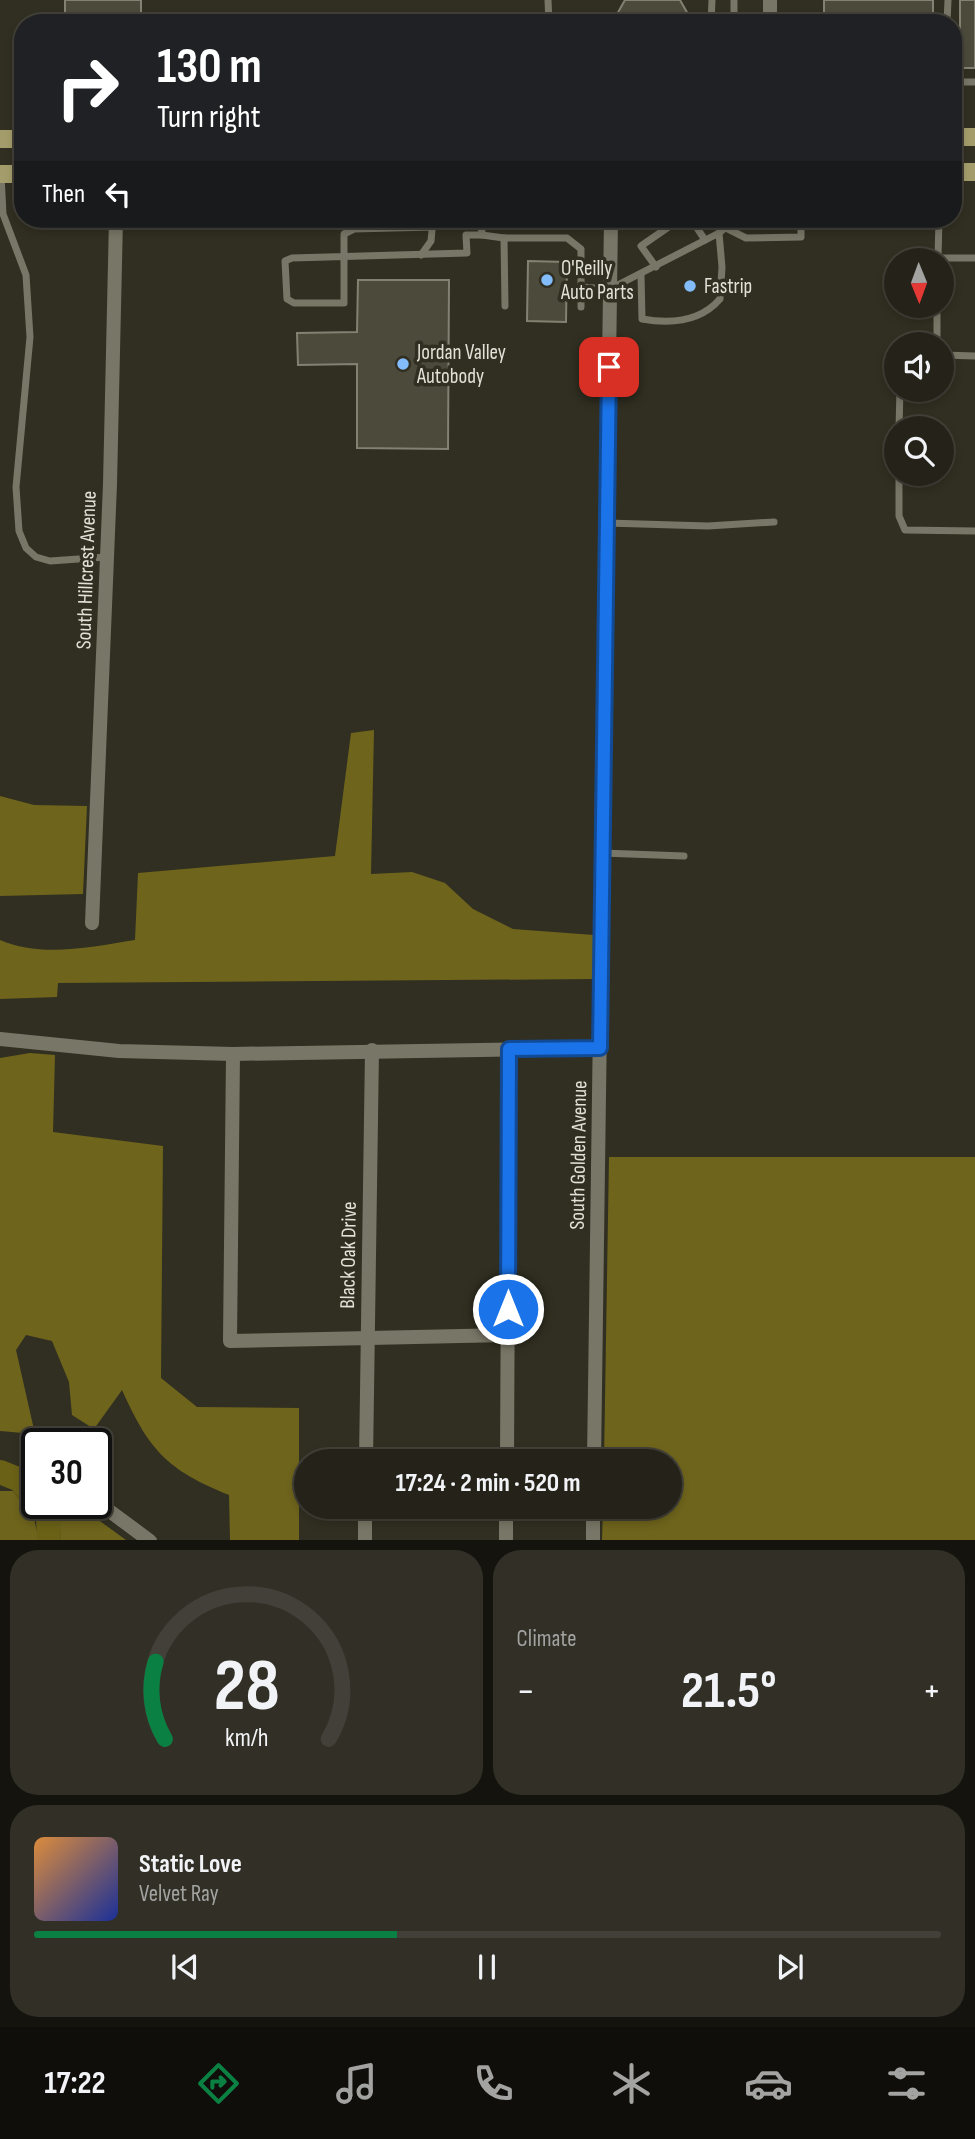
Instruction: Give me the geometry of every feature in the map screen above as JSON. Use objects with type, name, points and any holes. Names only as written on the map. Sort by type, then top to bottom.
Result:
[{"type":"street","name":"South Hillcrest Avenue","points":[[92,923],[107,557],[116,228]]},
{"type":"street","name":"South Golden Avenue","points":[[594,1449],[611,228]]},
{"type":"street","points":[[0,1039],[119,1051],[233,1054],[600,1048]]},
{"type":"street","points":[[507,1449],[509,1049]]},
{"type":"street","name":"Black Oak Drive","points":[[366,1449],[372,1050]]},
{"type":"street","points":[[233,1054],[230,1341],[507,1335]]},
{"type":"street","points":[[112,1513],[149,1540]]},
{"type":"street","points":[[365,1519],[365,1540]]},
{"type":"street","points":[[506,1519],[506,1540]]},
{"type":"street","points":[[593,1519],[593,1540]]},
{"type":"lane","points":[[0,174],[3,214],[26,275],[30,337],[16,488],[19,531],[26,548],[36,557],[50,561],[107,557]]},
{"type":"lane","points":[[367,228],[354,229],[344,234],[342,254],[344,303],[293,303],[287,299],[285,261],[342,254],[467,253],[467,235],[482,234],[504,238],[567,238],[581,250],[581,307]]},
{"type":"lane","points":[[421,255],[427,249],[432,228]]},
{"type":"lane","points":[[482,228],[482,234]]},
{"type":"lane","points":[[656,267],[642,246],[672,228]]},
{"type":"lane","points":[[697,228],[705,240]]},
{"type":"lane","points":[[581,287],[610,289],[656,267],[724,228]]},
{"type":"lane","points":[[722,230],[746,239],[801,237],[801,228]]},
{"type":"lane","points":[[938,248],[939,228]]},
{"type":"lane","points":[[641,275],[642,319],[691,319],[720,299],[722,230]]},
{"type":"lane","points":[[504,238],[505,306]]},
{"type":"lane","points":[[954,259],[975,258]]},
{"type":"lane","points":[[954,355],[975,356]]},
{"type":"lane","points":[[899,486],[899,516],[905,530],[975,531]]},
{"type":"lane","points":[[607,523],[708,526],[774,522]]},
{"type":"lane","points":[[602,853],[684,856]]},
{"type":"shaded area","points":[[374,730],[371,874],[412,872],[445,883],[473,909],[513,929],[594,935],[593,979],[58,983],[57,997],[0,999],[0,940],[32,949],[49,950],[135,940],[138,873],[335,856],[351,733]]},
{"type":"shaded area","points":[[0,796],[34,805],[87,806],[83,894],[0,896]]},
{"type":"shaded area","points":[[30,1053],[55,1055],[53,1132],[163,1146],[161,1378],[197,1407],[299,1408],[299,1449],[294,1449],[294,1519],[299,1519],[299,1540],[230,1540],[229,1495],[190,1476],[162,1456],[141,1428],[122,1390],[95,1428],[72,1415],[69,1382],[52,1341],[26,1335],[16,1350],[34,1428],[21,1428],[21,1433],[0,1431],[0,1058]]},
{"type":"shaded area","points":[[609,1157],[975,1157],[975,1540],[602,1540],[603,1519],[682,1519],[682,1449],[604,1449]]},
{"type":"shaded area","points":[[0,1491],[13,1491],[21,1502],[21,1519],[34,1519],[39,1540],[0,1540]]},
{"type":"shaded area","points":[[59,1519],[97,1519],[126,1540],[61,1540]]},
{"type":"building","points":[[65,0],[141,0],[141,14],[65,14]]},
{"type":"building","points":[[625,0],[680,0],[688,14],[617,14]]},
{"type":"building","points":[[824,0],[933,0],[933,14],[824,14]]},
{"type":"building","points":[[960,0],[975,0],[975,68],[962,68]]},
{"type":"building","name":"O'Reilly Auto Parts","points":[[528,261],[567,262],[566,322],[527,321]]},
{"type":"building","name":"Jordan Valley Autobody","points":[[358,280],[449,280],[448,449],[357,448],[357,364],[298,365],[297,333],[357,332]]},
{"type":"waterway","points":[[0,1472],[21,1481]]},
{"type":"waterway","points":[[48,1519],[49,1540]]},
{"type":"place","name":"O'Reilly Auto Parts","points":[[547,280]]},
{"type":"place","name":"Fastrip","points":[[690,286]]},
{"type":"place","name":"Jordan Valley Autobody","points":[[403,364]]},
{"type":"route","points":[[508,1309],[509,1049],[600,1048],[609,367]]}]
